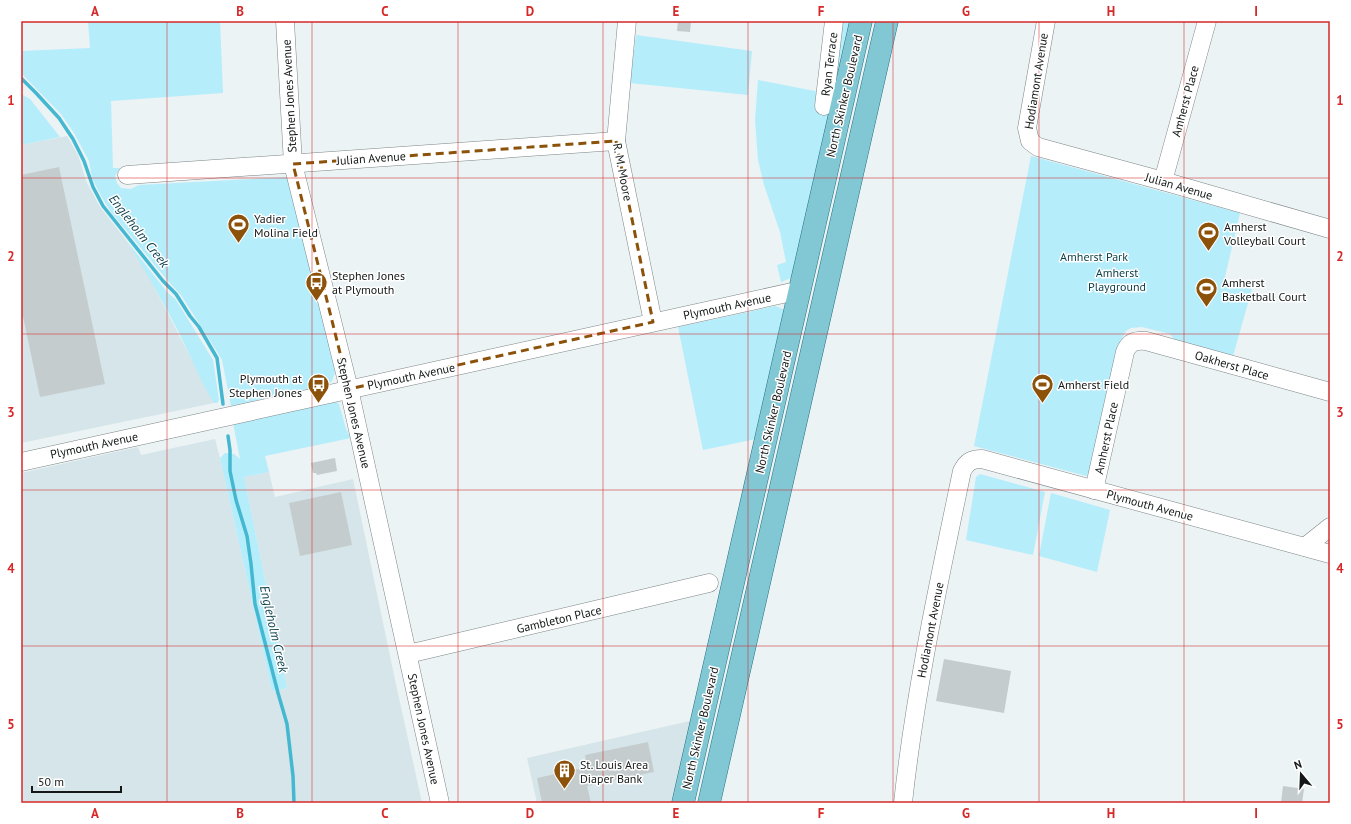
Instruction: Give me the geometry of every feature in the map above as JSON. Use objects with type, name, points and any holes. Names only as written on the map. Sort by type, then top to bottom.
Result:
[{"type":"main road","name":"North Skinker Boulevard","points":[[683,803],[861,21]]},
{"type":"main road","name":"North Skinker Boulevard","points":[[709,803],[887,21]]},
{"type":"street","name":"Stephen Jones Avenue","points":[[285,21],[293,164],[349,389],[440,803]]},
{"type":"street","name":"R. M. Moore","points":[[627,21],[616,141],[653,322]]},
{"type":"street","name":"Ryan Terrace","points":[[824,106],[834,21]]},
{"type":"street","name":"Hodiamont Avenue","points":[[1030,141],[1027,128],[1046,21]]},
{"type":"street","name":"Amherst Place","points":[[1163,181],[1207,21]]},
{"type":"street","name":"Julian Avenue","points":[[127,175],[616,141]]},
{"type":"street","name":"Julian Avenue","points":[[1030,141],[1038,147],[1330,229]]},
{"type":"street","name":"Plymouth Avenue","points":[[21,462],[801,290]]},
{"type":"street","name":"Oakherst Place","points":[[1133,342],[1139,340],[1146,341],[1330,392]]},
{"type":"street","name":"Amherst Place","points":[[1094,490],[1125,352],[1128,346],[1133,342]]},
{"type":"street","name":"Plymouth Avenue","points":[[970,461],[982,459],[1330,554]]},
{"type":"street","name":"Hodiamont Avenue","points":[[903,803],[918,697],[944,559],[962,471],[965,465],[970,461]]},
{"type":"street","points":[[1305,547],[1330,527]]},
{"type":"street","name":"Gambleton Place","points":[[408,654],[709,583]]},
{"type":"highlighted area","points":[[616,141],[653,322],[349,389],[293,164]]},
{"type":"shaded area","points":[[67,136],[78,155],[86,181],[100,207],[126,240],[147,273],[214,403],[21,443],[21,145]]},
{"type":"shaded area","points":[[215,439],[272,691],[287,688],[244,477],[269,472],[275,497],[353,479],[422,803],[21,803],[21,473],[138,447],[141,455]]},
{"type":"shaded area","points":[[694,720],[674,803],[537,803],[527,758]]},
{"type":"green space","points":[[88,21],[220,21],[223,93],[111,101],[113,168],[120,168],[115,176],[117,183],[121,188],[131,189],[139,185],[287,177],[293,186],[335,372],[332,381],[329,384],[231,406],[222,360],[216,350],[181,295],[111,212],[92,178],[89,161],[74,133],[61,114],[21,73],[21,51],[90,48]]},
{"type":"green space","points":[[841,21],[852,21],[795,273],[791,278],[781,282],[777,265],[786,262],[780,232],[764,185],[758,160],[755,120],[758,80],[830,94]]},
{"type":"green space","points":[[636,35],[752,51],[748,95],[630,83]]},
{"type":"green space","points":[[21,94],[30,99],[60,137],[21,145]]},
{"type":"green space","name":"Amherst Park","points":[[1031,156],[1240,213],[1224,281],[1252,289],[1233,356],[1176,341],[1170,334],[1142,327],[1131,328],[1126,331],[1120,342],[1091,470],[1086,476],[974,446]]},
{"type":"green space","points":[[126,240],[167,292],[176,300],[213,360],[219,400],[217,403],[214,403],[166,308]]},
{"type":"green space","points":[[775,306],[783,309],[785,317],[756,439],[703,450],[678,327]]},
{"type":"green space","points":[[336,401],[339,404],[346,429],[351,438],[265,456],[269,472],[244,477],[287,688],[272,691],[220,458],[225,453],[234,454],[240,459],[233,423]]},
{"type":"green space","points":[[980,474],[1045,492],[1033,555],[966,540],[976,477]]},
{"type":"green space","points":[[1051,493],[1110,510],[1097,572],[1039,556]]},
{"type":"building","points":[[678,21],[691,21],[690,32],[677,31]]},
{"type":"building","points":[[59,167],[105,384],[40,397],[21,307],[21,175]]},
{"type":"building","points":[[335,458],[337,471],[317,475],[316,473],[313,473],[311,463]]},
{"type":"building","points":[[341,492],[352,545],[300,556],[289,503]]},
{"type":"building","points":[[944,659],[1011,671],[1004,713],[936,701]]},
{"type":"building","points":[[648,742],[654,772],[587,786],[591,803],[542,803],[537,778],[587,767],[585,755]]},
{"type":"building","points":[[1283,786],[1304,789],[1302,803],[1281,803]]},
{"type":"waterway","name":"Engleholm Creek","points":[[21,78],[59,118],[73,139],[84,161],[93,187],[103,206],[163,281],[176,294],[199,327],[217,358],[223,404]]},
{"type":"waterway","name":"Engleholm Creek","points":[[228,436],[230,471],[236,500],[247,536],[255,604],[287,724],[293,776],[294,803]]},
{"type":"place","name":"Yadier Molina Field","points":[[239,244]]},
{"type":"place","name":"Amherst Volleyball Court","points":[[1209,252]]},
{"type":"place","name":"Stephen Jones at Plymouth","points":[[317,302]]},
{"type":"place","name":"Amherst Basketball Court","points":[[1206,308]]},
{"type":"place","name":"Plymouth at Stephen Jones","points":[[318,404]]},
{"type":"place","name":"Amherst Field","points":[[1043,404]]},
{"type":"place","name":"St. Louis Area Diaper Bank","points":[[564,790]]},
{"type":"park label","name":"Amherst Playground","points":[[1117,279]]}]
